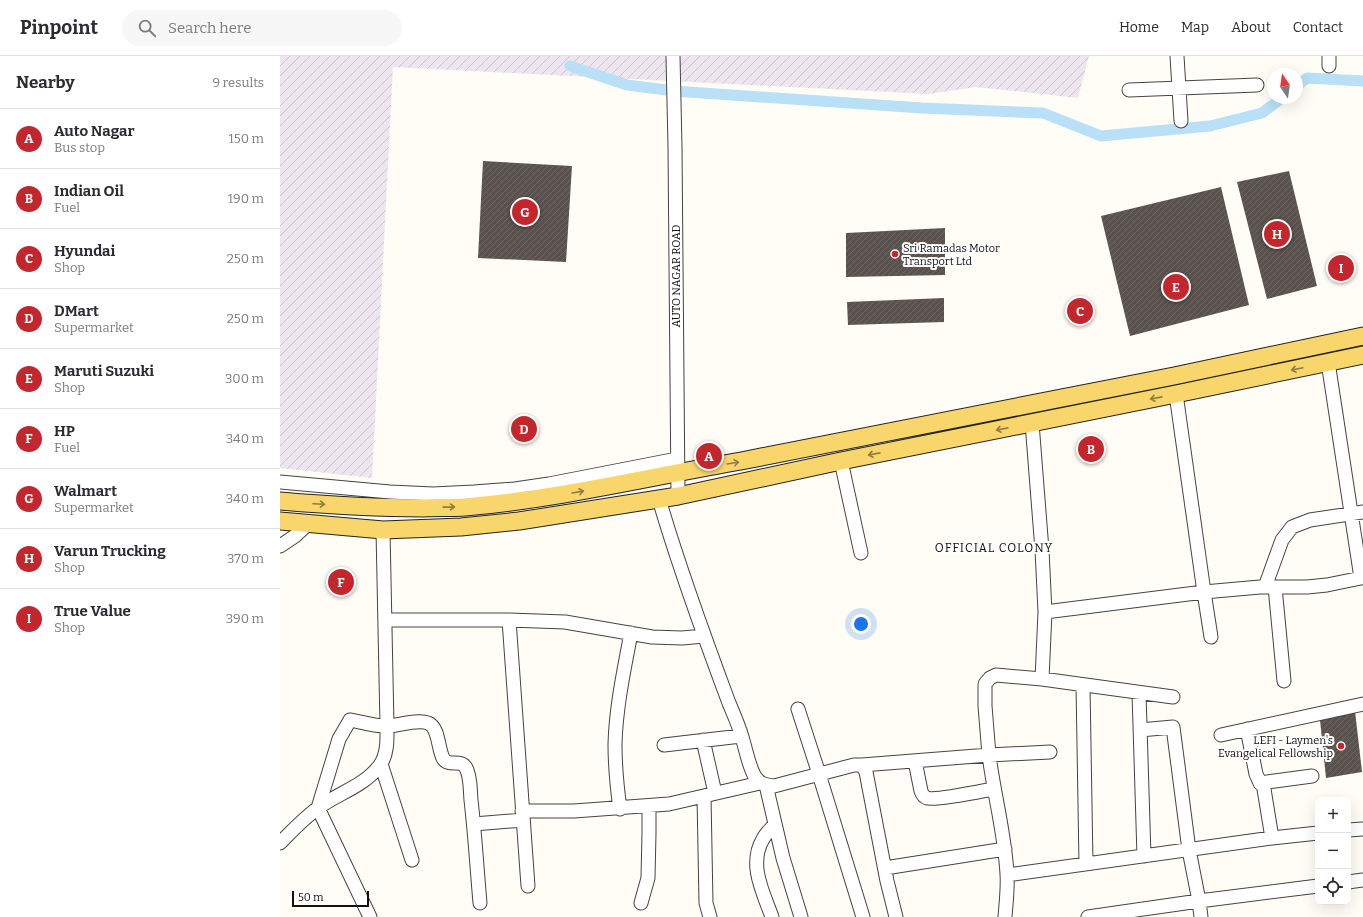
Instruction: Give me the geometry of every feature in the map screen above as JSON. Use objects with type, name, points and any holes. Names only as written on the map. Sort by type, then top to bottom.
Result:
[{"type":"main road","points":[[280,501],[388,508],[463,507],[531,500],[615,485],[677,466],[740,462],[1166,378],[1363,336]]},
{"type":"main road","points":[[280,520],[308,524],[383,530],[461,527],[519,521],[678,496],[841,461],[1363,355]]},
{"type":"street","name":"AUTO NAGAR ROAD","points":[[673,56],[678,496]]},
{"type":"street","points":[[1177,56],[1181,121]]},
{"type":"street","points":[[1129,90],[1257,85]]},
{"type":"street","points":[[1045,612],[1204,592],[1270,587],[1307,587],[1362,581],[1357,513],[1328,362]]},
{"type":"street","points":[[1176,394],[1211,637]]},
{"type":"street","points":[[1032,423],[1042,550],[1045,612],[1042,679]]},
{"type":"street","points":[[841,461],[861,553]]},
{"type":"street","points":[[280,482],[433,494],[515,489],[677,466]]},
{"type":"street","points":[[659,499],[704,636],[742,736],[751,767],[755,776],[763,784],[787,873],[801,917]]},
{"type":"street","points":[[1284,681],[1270,587],[1282,540],[1292,527],[1310,520],[1357,513]]},
{"type":"street","points":[[280,546],[295,536],[308,524]]},
{"type":"street","points":[[280,843],[301,822],[318,808],[360,784],[371,775],[381,764],[384,756],[387,742],[387,726],[383,530]]},
{"type":"street","points":[[385,620],[509,620],[565,622],[667,638],[695,638],[704,636]]},
{"type":"street","points":[[509,620],[528,886]]},
{"type":"street","points":[[620,809],[616,768],[616,728],[623,674],[631,633]]},
{"type":"street","points":[[1005,917],[1007,875],[1005,849],[993,789],[985,706],[985,684],[990,678],[996,675],[1042,679],[1173,697]]},
{"type":"street","points":[[1083,685],[1086,864]]},
{"type":"street","points":[[1139,693],[1144,856]]},
{"type":"street","points":[[1222,735],[1363,704]]},
{"type":"street","points":[[798,709],[863,917]]},
{"type":"street","points":[[370,917],[318,808],[339,740],[350,720],[387,726],[422,722],[430,723],[434,727],[443,759],[450,764],[461,763],[464,765],[469,780],[480,903]]},
{"type":"street","points":[[1140,730],[1173,727],[1189,850],[1199,901],[1200,917]]},
{"type":"street","points":[[1247,729],[1258,781],[1263,783],[1312,776]]},
{"type":"street","points":[[664,745],[742,736]]},
{"type":"street","points":[[703,740],[710,795],[706,903],[710,917]]},
{"type":"street","points":[[474,824],[522,815],[620,809],[669,804],[763,784],[774,786],[854,765],[1050,752]]},
{"type":"street","points":[[915,761],[922,795],[926,798],[936,798],[993,789]]},
{"type":"street","points":[[381,764],[412,860]]},
{"type":"street","points":[[862,765],[866,772],[896,917]]},
{"type":"street","points":[[1263,783],[1272,838]]},
{"type":"street","points":[[641,903],[648,878],[649,806]]},
{"type":"street","points":[[772,917],[759,881],[756,864],[760,846],[764,838],[775,824]]},
{"type":"street","points":[[1351,830],[1363,829]]},
{"type":"street","points":[[1007,875],[1315,833]]},
{"type":"street","points":[[885,868],[1005,849]]},
{"type":"street","points":[[1351,882],[1363,880]]},
{"type":"street","points":[[1088,917],[1315,886]]},
{"type":"shaded area","points":[[280,56],[1089,56],[1078,98],[976,87],[928,94],[393,67],[372,478],[280,468]]},
{"type":"building","points":[[483,161],[572,166],[566,262],[478,258]]},
{"type":"building","points":[[1289,171],[1317,286],[1267,299],[1237,182]]},
{"type":"building","points":[[1221,187],[1249,305],[1130,336],[1101,216]]},
{"type":"building","name":"Sri Ramadas Motor Transport Ltd","points":[[945,228],[945,275],[846,277],[846,233]]},
{"type":"building","points":[[944,298],[944,322],[848,325],[847,302]]},
{"type":"building","name":"LEFI - Laymen's Evangelical Fellowship","points":[[1355,711],[1362,772],[1326,778],[1320,720]]},
{"type":"waterway","points":[[570,66],[627,85],[674,91],[922,108],[1043,113],[1101,136],[1210,126],[1262,113],[1274,104]]},
{"type":"waterway","points":[[1303,81],[1307,78],[1363,81]]},
{"type":"place","name":"Walmart","points":[[525,212]]},
{"type":"place","name":"Varun Trucking","points":[[1277,234]]},
{"type":"place","name":"Sri Ramadas Motor Transport Ltd","points":[[895,254]]},
{"type":"place","name":"True Value","points":[[1341,268]]},
{"type":"place","name":"Maruti Suzuki","points":[[1176,287]]},
{"type":"place","name":"Hyundai","points":[[1080,311]]},
{"type":"place","name":"DMart","points":[[524,429]]},
{"type":"place","name":"Indian Oil","points":[[1091,449]]},
{"type":"place","name":"Auto Nagar","points":[[709,456]]},
{"type":"place","name":"HP","points":[[341,582]]},
{"type":"place","name":"LEFI - Laymen's Evangelical Fellowship","points":[[1341,746]]},
{"type":"district","name":"OFFICIAL COLONY","points":[[994,548]]}]
